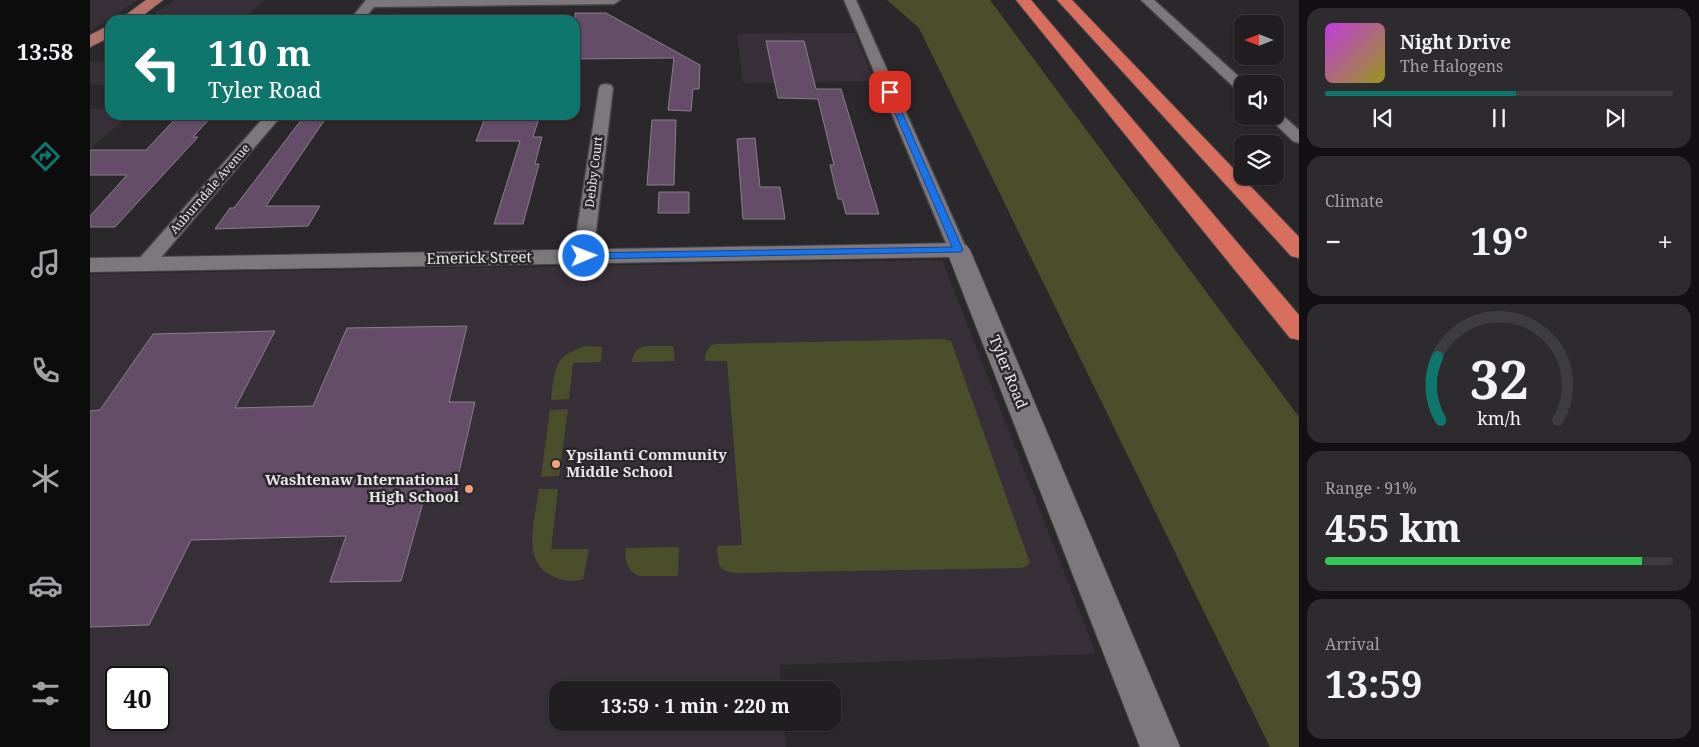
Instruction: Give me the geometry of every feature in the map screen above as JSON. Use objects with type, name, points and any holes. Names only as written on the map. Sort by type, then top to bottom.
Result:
[{"type":"highway","points":[[1023,0],[1299,332]]},
{"type":"highway","points":[[1064,0],[1299,251]]},
{"type":"main road","points":[[134,15],[156,0]]},
{"type":"main road","points":[[90,42],[105,33]]},
{"type":"street","points":[[360,15],[372,2],[614,0]]},
{"type":"street","name":"Tyler Road","points":[[850,0],[958,250],[1160,747]]},
{"type":"street","points":[[1147,0],[1234,80]]},
{"type":"street","name":"Debby Court","points":[[584,256],[606,88]]},
{"type":"street","name":"Auburndale Avenue","points":[[145,264],[270,120]]},
{"type":"street","points":[[1284,124],[1299,138]]},
{"type":"street","name":"Emerick Street","points":[[90,265],[958,250]]},
{"type":"shaded area","points":[[90,0],[138,0],[115,15],[105,15],[105,21],[90,31]]},
{"type":"shaded area","points":[[175,0],[265,0],[247,15],[152,15]]},
{"type":"shaded area","points":[[855,33],[874,81],[743,83],[737,34]]},
{"type":"shaded area","points":[[90,62],[105,63],[105,85],[90,84]]},
{"type":"shaded area","points":[[90,109],[105,109],[105,120],[124,120],[90,149]]},
{"type":"shaded area","name":"Ypsilanti Community Middle School","points":[[942,260],[1096,654],[780,665],[781,681],[549,681],[549,731],[785,731],[786,747],[90,747],[90,274]]},
{"type":"green space","points":[[887,0],[990,0],[1299,417],[1299,747],[1270,747],[919,28]]},
{"type":"green space","points":[[943,339],[951,341],[1030,563],[1025,567],[1018,568],[737,573],[726,571],[722,568],[718,562],[717,546],[742,545],[727,361],[705,361],[705,355],[710,346],[715,344]]},
{"type":"green space","points":[[587,346],[602,347],[601,362],[573,363],[569,399],[551,400],[555,372],[562,359],[568,354]]},
{"type":"green space","points":[[647,346],[673,346],[675,361],[632,362],[636,351]]},
{"type":"green space","points":[[568,409],[559,476],[541,477],[550,410]]},
{"type":"green space","points":[[539,489],[558,489],[551,549],[589,549],[583,579],[570,581],[557,578],[545,572],[538,563],[532,540]]},
{"type":"green space","points":[[679,547],[677,576],[639,576],[629,568],[626,561],[626,548]]},
{"type":"building","points":[[575,13],[606,13],[700,65],[699,89],[693,89],[691,111],[668,110],[674,58],[580,59],[580,15],[575,15]]},
{"type":"building","points":[[766,41],[804,41],[816,89],[841,89],[879,214],[846,214],[842,199],[838,199],[830,165],[834,165],[818,99],[778,98]]},
{"type":"building","points":[[174,120],[208,120],[193,137],[198,137],[115,227],[90,227],[90,216],[127,175],[90,175],[90,150],[146,150]]},
{"type":"building","points":[[301,120],[325,120],[266,206],[320,206],[308,226],[215,229],[230,208],[234,208]]},
{"type":"building","points":[[484,120],[538,120],[533,137],[542,137],[535,164],[539,164],[523,224],[494,224],[520,141],[476,141]]},
{"type":"building","points":[[652,120],[676,120],[674,185],[647,185]]},
{"type":"building","points":[[755,138],[760,187],[780,187],[785,219],[743,219],[737,139]]},
{"type":"building","points":[[659,192],[689,192],[689,213],[658,213]]},
{"type":"building","points":[[467,326],[449,402],[475,402],[454,494],[425,495],[401,581],[330,582],[346,536],[191,540],[149,625],[90,627],[90,411],[100,410],[153,334],[275,331],[235,408],[313,406],[347,328]]},
{"type":"place","name":"Ypsilanti Community Middle School","points":[[556,464]]},
{"type":"place","name":"Washtenaw International High School","points":[[469,489]]},
{"type":"route","points":[[584,256],[958,250],[890,92]]}]
